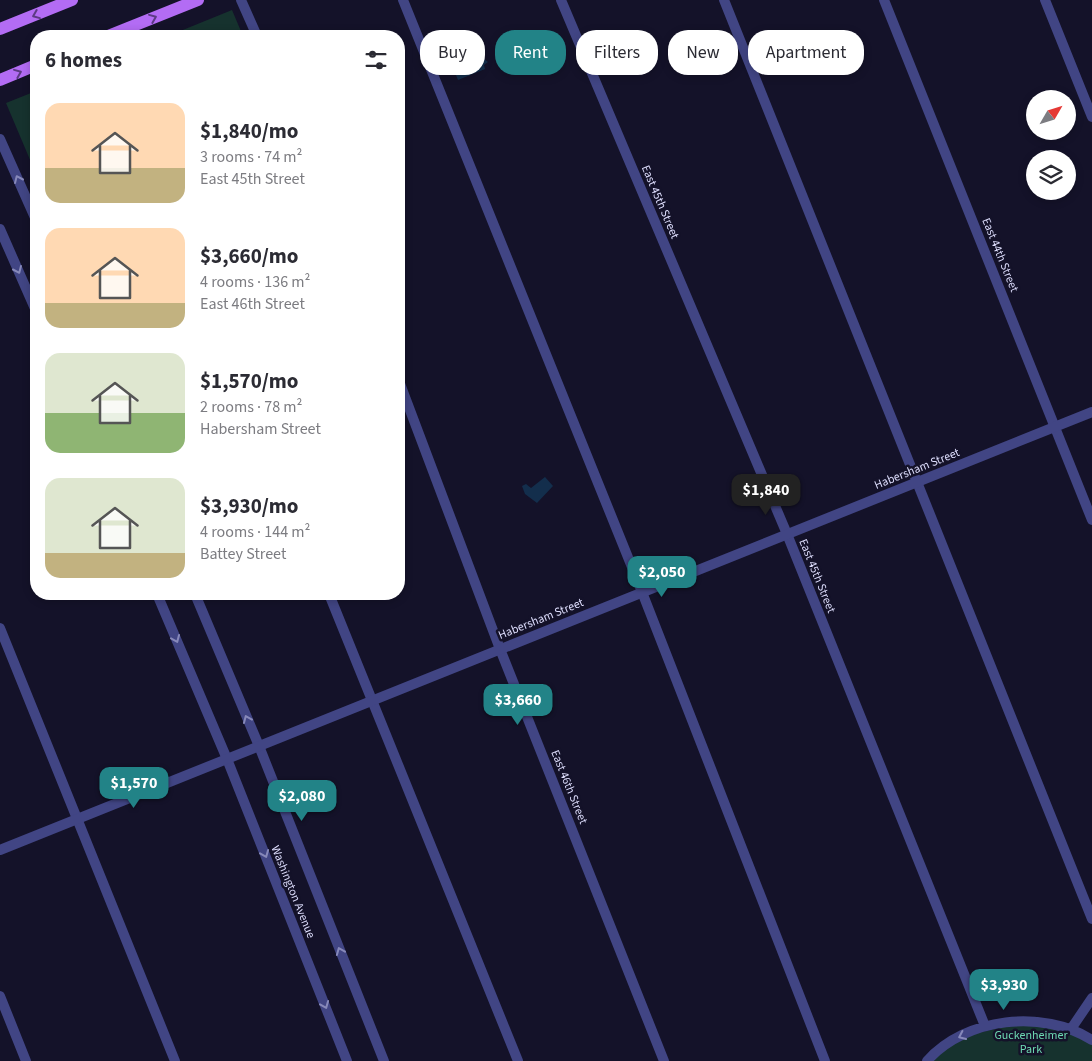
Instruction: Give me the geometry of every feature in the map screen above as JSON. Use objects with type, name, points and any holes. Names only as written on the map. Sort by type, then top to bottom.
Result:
[{"type":"main road","points":[[0,29],[72,0]]},
{"type":"main road","points":[[123,30],[198,0]]},
{"type":"main road","points":[[0,80],[30,68]]},
{"type":"street","points":[[241,0],[254,30]]},
{"type":"street","points":[[402,0],[642,592],[825,1061]]},
{"type":"street","name":"East 45th Street","points":[[561,0],[787,534],[985,1026]]},
{"type":"street","points":[[724,0],[1092,919]]},
{"type":"street","name":"East 44th Street","points":[[884,0],[1092,520]]},
{"type":"street","points":[[1045,0],[1092,117]]},
{"type":"street","points":[[0,139],[30,206]]},
{"type":"street","points":[[0,229],[30,297]]},
{"type":"street","name":"East 46th Street","points":[[405,397],[500,649],[664,1061]]},
{"type":"street","name":"Habersham Street","points":[[0,850],[1092,412]]},
{"type":"street","name":"Washington Avenue","points":[[160,600],[227,759],[347,1061]]},
{"type":"street","name":"Washington Avenue","points":[[197,600],[384,1061]]},
{"type":"street","points":[[331,600],[518,1061]]},
{"type":"street","points":[[0,628],[175,1061]]},
{"type":"street","points":[[0,996],[26,1061]]},
{"type":"street","points":[[1071,1029],[1092,998]]},
{"type":"street","points":[[927,1061],[957,1038],[985,1026],[1028,1021],[1071,1029],[1092,1040]]},
{"type":"green space","points":[[232,10],[240,30],[183,30]]},
{"type":"green space","points":[[30,93],[30,160],[6,103]]},
{"type":"green space","name":"Guckenheimer Park","points":[[1028,1021],[1092,1040],[1092,1061],[927,1061],[957,1038]]},
{"type":"water","points":[[456,75],[470,75],[458,80]]},
{"type":"water","points":[[545,477],[553,486],[537,503],[525,494],[522,486],[526,484],[531,488]]}]
